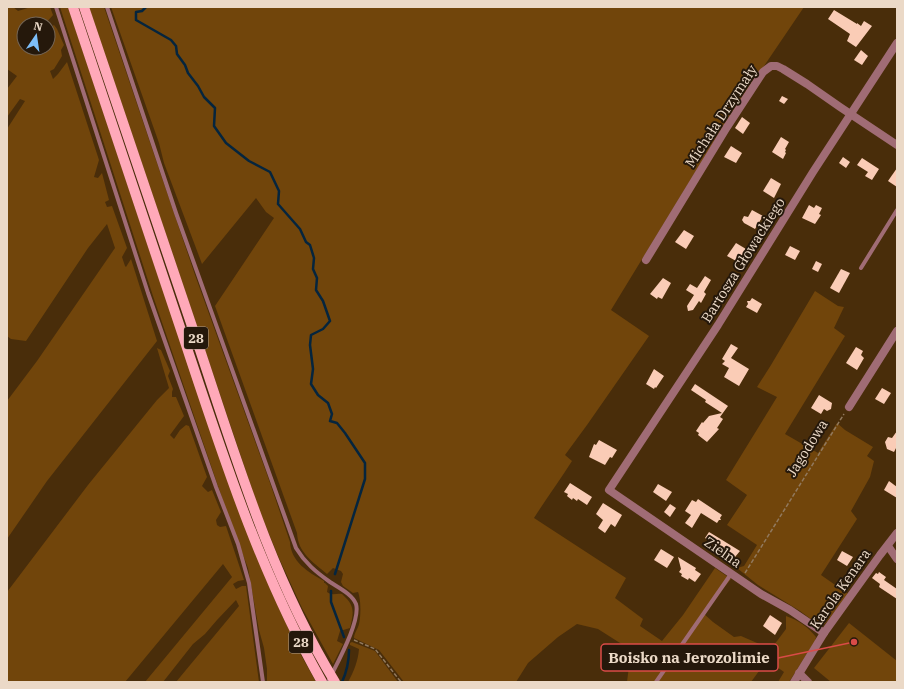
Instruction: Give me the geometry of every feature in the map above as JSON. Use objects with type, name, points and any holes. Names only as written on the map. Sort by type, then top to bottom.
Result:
[{"type":"main road","name":"28","points":[[73,7],[242,508],[277,594],[322,682]]},
{"type":"main road","name":"28","points":[[84,7],[252,504],[304,626],[335,682]]},
{"type":"street","name":"Bartosza Głowackiego","points":[[609,490],[718,325],[850,114],[897,43]]},
{"type":"street","name":"Michała Drzymały","points":[[646,260],[727,127],[767,68],[777,66],[783,69],[808,84],[850,114]]},
{"type":"street","points":[[850,114],[897,144]]},
{"type":"street","points":[[849,407],[897,331]]},
{"type":"street","name":"Zielna","points":[[609,490],[761,594],[790,610],[824,633]]},
{"type":"street","name":"Karola Kenara","points":[[794,682],[824,633],[897,533]]},
{"type":"street","points":[[888,546],[897,559]]},
{"type":"street","points":[[799,673],[808,682]]},
{"type":"lane","points":[[56,7],[148,293],[216,488],[238,544],[249,583],[263,682]]},
{"type":"lane","points":[[107,7],[176,213],[296,548],[305,562],[312,569],[351,597],[356,604],[353,629],[328,682]]},
{"type":"lane","points":[[861,268],[897,210]]},
{"type":"lane","points":[[656,682],[731,573]]},
{"type":"path","name":"Jagodowa","points":[[741,580],[849,407]]},
{"type":"path","points":[[349,638],[375,649],[401,682]]},
{"type":"shaded area","points":[[7,7],[13,7],[18,11],[31,7],[50,7],[52,16],[16,16],[16,56],[56,56],[56,28],[57,29],[64,45],[61,50],[62,56],[54,69],[50,71],[53,79],[67,62],[99,160],[94,177],[98,178],[102,173],[109,200],[105,202],[107,207],[112,206],[127,248],[122,257],[126,267],[131,259],[157,341],[47,481],[7,539],[7,401],[37,361],[115,248],[107,224],[88,248],[26,341],[11,339],[7,336],[7,129],[25,101],[20,99],[7,117],[7,89],[17,76],[7,69]]},
{"type":"shaded area","points":[[60,7],[68,7],[178,334],[250,540],[291,637],[316,682],[267,682],[264,648],[259,630],[248,568],[230,521],[153,296]]},
{"type":"shaded area","points":[[89,7],[104,7],[195,275],[269,480],[293,555],[301,566],[324,581],[324,583],[328,586],[327,592],[332,594],[342,594],[351,606],[353,613],[350,628],[340,631],[337,641],[343,644],[333,664],[302,608],[278,556],[258,507]]},
{"type":"shaded area","points":[[111,7],[804,7],[722,128],[611,310],[649,336],[565,455],[572,461],[534,518],[626,578],[615,598],[643,619],[640,626],[662,641],[683,615],[715,568],[731,579],[703,613],[734,637],[741,636],[771,649],[786,629],[786,616],[799,622],[810,630],[816,637],[815,641],[789,682],[778,682],[784,672],[767,660],[751,682],[627,682],[631,650],[598,629],[577,624],[558,637],[528,663],[516,682],[404,682],[379,650],[354,638],[360,617],[358,592],[353,593],[343,586],[341,582],[343,574],[341,571],[333,568],[327,574],[303,552],[300,546],[297,533],[215,306],[274,218],[266,212],[256,198],[202,264],[164,163],[159,143]]},
{"type":"shaded area","points":[[815,291],[838,306],[844,307],[834,328],[845,336],[785,434],[818,453],[837,423],[845,430],[873,447],[867,456],[874,461],[870,477],[851,511],[857,519],[821,575],[848,594],[825,624],[819,625],[800,611],[758,585],[737,568],[744,566],[757,545],[727,525],[747,495],[726,480],[777,397],[757,387]]},
{"type":"shaded area","points":[[157,348],[161,350],[170,371],[168,376],[173,389],[172,397],[176,397],[184,416],[170,435],[174,439],[180,430],[186,425],[189,426],[207,477],[202,486],[208,492],[212,490],[221,512],[216,520],[217,525],[220,527],[226,526],[244,580],[233,584],[236,589],[246,586],[259,682],[176,682],[239,606],[236,600],[205,634],[193,644],[163,682],[145,682],[232,577],[223,564],[125,682],[7,682],[7,592],[88,485],[157,400],[169,388]]},
{"type":"shaded area","points":[[849,623],[897,661],[897,682],[831,682],[814,668]]},
{"type":"shaded area","points":[[352,642],[375,651],[398,682],[348,682],[358,658],[359,649],[350,645]]},
{"type":"building","points":[[834,10],[861,26],[864,21],[872,26],[856,47],[847,41],[850,34],[828,19]]},
{"type":"building","points":[[861,50],[868,56],[862,65],[854,60]]},
{"type":"building","points":[[782,96],[788,99],[784,104],[779,101]]},
{"type":"building","points":[[742,117],[750,123],[743,134],[735,128]]},
{"type":"building","points":[[781,137],[789,142],[785,149],[786,153],[783,159],[772,152]]},
{"type":"building","points":[[731,146],[742,153],[736,163],[724,157]]},
{"type":"building","points":[[843,157],[850,162],[846,168],[839,163]]},
{"type":"building","points":[[862,158],[879,169],[872,180],[865,176],[868,172],[857,165]]},
{"type":"building","points":[[897,168],[897,187],[888,181]]},
{"type":"building","points":[[771,178],[781,184],[774,198],[763,191]]},
{"type":"building","points":[[809,205],[814,208],[816,205],[822,208],[819,214],[821,215],[815,224],[802,218]]},
{"type":"building","points":[[752,210],[763,216],[755,229],[744,223],[742,220],[744,216],[748,217]]},
{"type":"building","points":[[684,230],[694,236],[686,249],[675,242]]},
{"type":"building","points":[[736,243],[746,249],[738,262],[727,256]]},
{"type":"building","points":[[790,246],[800,251],[795,260],[785,255]]},
{"type":"building","points":[[816,261],[822,264],[818,272],[812,269]]},
{"type":"building","points":[[841,269],[850,273],[839,293],[830,288]]},
{"type":"building","points":[[705,276],[711,280],[704,292],[706,294],[701,303],[699,301],[693,310],[688,311],[687,306],[694,295],[686,290],[690,284],[697,288]]},
{"type":"building","points":[[663,278],[671,283],[662,299],[658,297],[657,299],[650,294]]},
{"type":"building","points":[[752,298],[762,304],[757,313],[746,307],[748,304],[747,301],[750,301]]},
{"type":"building","points":[[731,344],[738,348],[731,358],[749,369],[739,386],[724,377],[729,368],[722,364],[725,361],[722,359]]},
{"type":"building","points":[[856,347],[863,351],[861,355],[864,358],[857,370],[846,363]]},
{"type":"building","points":[[654,369],[664,376],[654,389],[646,384]]},
{"type":"building","points":[[695,384],[728,406],[720,417],[723,419],[717,428],[719,429],[707,442],[698,435],[699,433],[696,431],[702,422],[703,423],[709,416],[722,413],[705,402],[706,400],[691,390]]},
{"type":"building","points":[[882,388],[891,393],[884,404],[875,399]]},
{"type":"building","points":[[819,395],[832,403],[831,409],[827,411],[824,409],[821,414],[811,408]]},
{"type":"building","points":[[897,431],[897,446],[894,452],[887,449],[885,442],[888,437],[892,438]]},
{"type":"building","points":[[599,440],[617,450],[605,465],[589,457],[594,444],[596,445]]},
{"type":"building","points":[[889,481],[897,487],[897,498],[884,490]]},
{"type":"building","points":[[570,483],[592,497],[587,505],[578,499],[577,501],[573,498],[572,500],[567,496],[568,494],[564,492]]},
{"type":"building","points":[[658,484],[672,492],[666,501],[653,492]]},
{"type":"building","points":[[698,499],[722,515],[720,518],[721,520],[717,523],[701,513],[692,528],[685,523],[691,515],[685,511],[692,500],[696,502]]},
{"type":"building","points":[[603,503],[622,515],[615,527],[611,524],[605,533],[598,528],[603,520],[596,514]]},
{"type":"building","points":[[670,504],[676,508],[670,517],[664,512]]},
{"type":"building","points":[[709,532],[740,551],[735,557],[713,540],[712,542],[705,538]]},
{"type":"building","points":[[661,549],[674,557],[667,568],[654,560]]},
{"type":"building","points":[[842,551],[853,557],[847,566],[837,560]]},
{"type":"building","points":[[678,557],[696,568],[695,570],[701,574],[695,582],[689,578],[688,580],[681,576],[682,574],[679,572],[681,569]]},
{"type":"building","points":[[879,572],[886,577],[884,580],[897,589],[897,599],[879,587],[880,584],[872,578]]},
{"type":"building","points":[[770,615],[782,623],[775,635],[763,626]]},
{"type":"waterway","points":[[146,7],[142,11],[136,12],[136,20],[171,40],[176,46],[177,54],[185,65],[188,73],[204,97],[215,108],[214,126],[226,143],[249,161],[270,172],[279,191],[278,204],[300,229],[306,242],[310,245],[314,258],[313,269],[317,278],[316,290],[323,301],[330,321],[323,329],[311,335],[310,345],[313,369],[311,384],[318,395],[328,403],[332,414],[330,421],[337,423],[365,463],[365,479],[335,574]]},
{"type":"waterway","points":[[331,591],[331,602],[344,637]]},
{"type":"waterway","points":[[342,682],[349,659],[349,650]]},
{"type":"place","name":"Boisko na Jerozolimie","points":[[854,642]]}]
